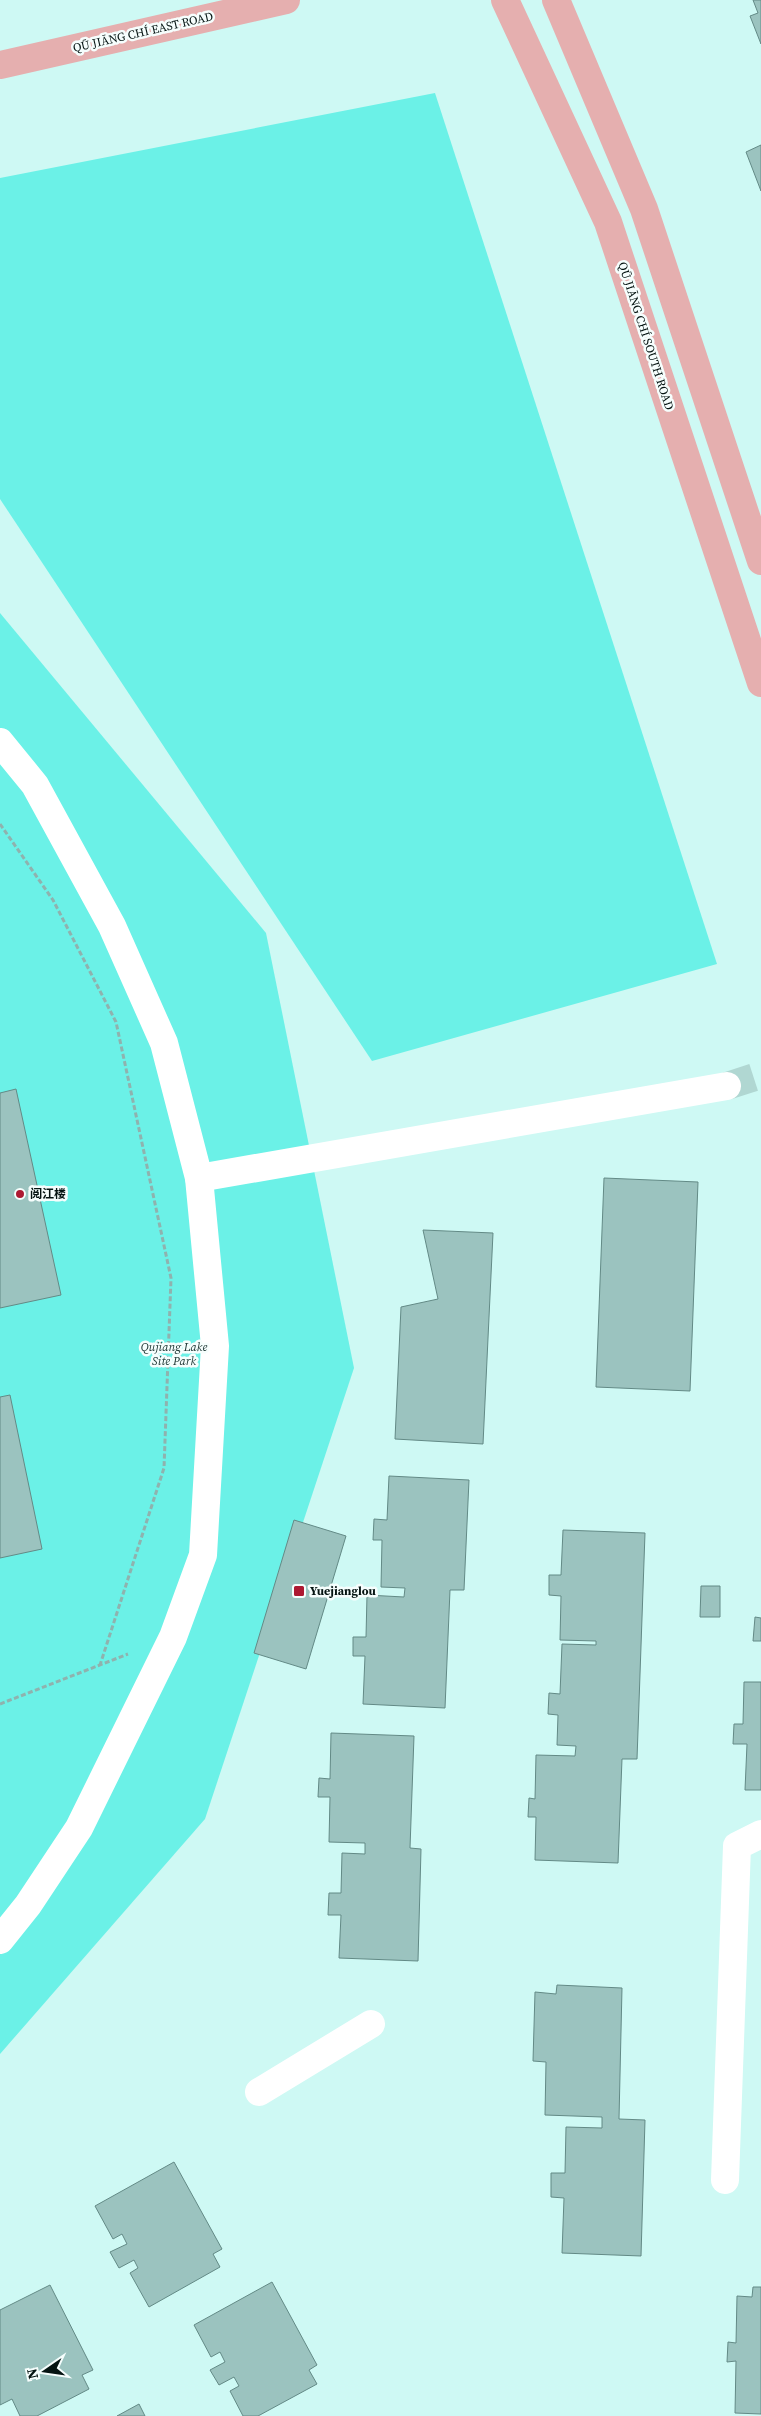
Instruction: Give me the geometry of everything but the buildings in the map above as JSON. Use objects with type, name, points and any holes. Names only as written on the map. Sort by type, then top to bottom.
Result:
[{"type":"main road","name":"QŪ JIĀNG CHÍ EAST ROAD","points":[[0,65],[286,0]]},
{"type":"main road","name":"QŪ JIĀNG CHÍ SOUTH ROAD","points":[[505,0],[608,222],[761,683]]},
{"type":"main road","points":[[556,0],[644,209],[761,561]]},
{"type":"street","points":[[0,742],[35,785],[112,926],[164,1043],[200,1178],[216,1346],[203,1556],[173,1637],[79,1828],[28,1905],[0,1940]]},
{"type":"street","points":[[200,1178],[727,1086]]},
{"type":"street","points":[[726,2180],[737,1846],[761,1834]]},
{"type":"street","points":[[259,2092],[371,2024]]},
{"type":"path","points":[[0,824],[53,900],[116,1022],[171,1278],[164,1468],[100,1665]]},
{"type":"path","points":[[0,1704],[173,1637]]},
{"type":"green space","points":[[435,93],[717,964],[372,1061],[0,499],[0,178]]},
{"type":"green space","name":"Qujiang Lake Site Park","points":[[0,613],[266,933],[354,1368],[205,1819],[0,2054]]},
{"type":"tunnel","points":[[727,1086],[761,1075]]},
{"type":"place","name":"阅江楼","points":[[20,1194]]},
{"type":"place","name":"Yuejianglou","points":[[299,1591]]}]
